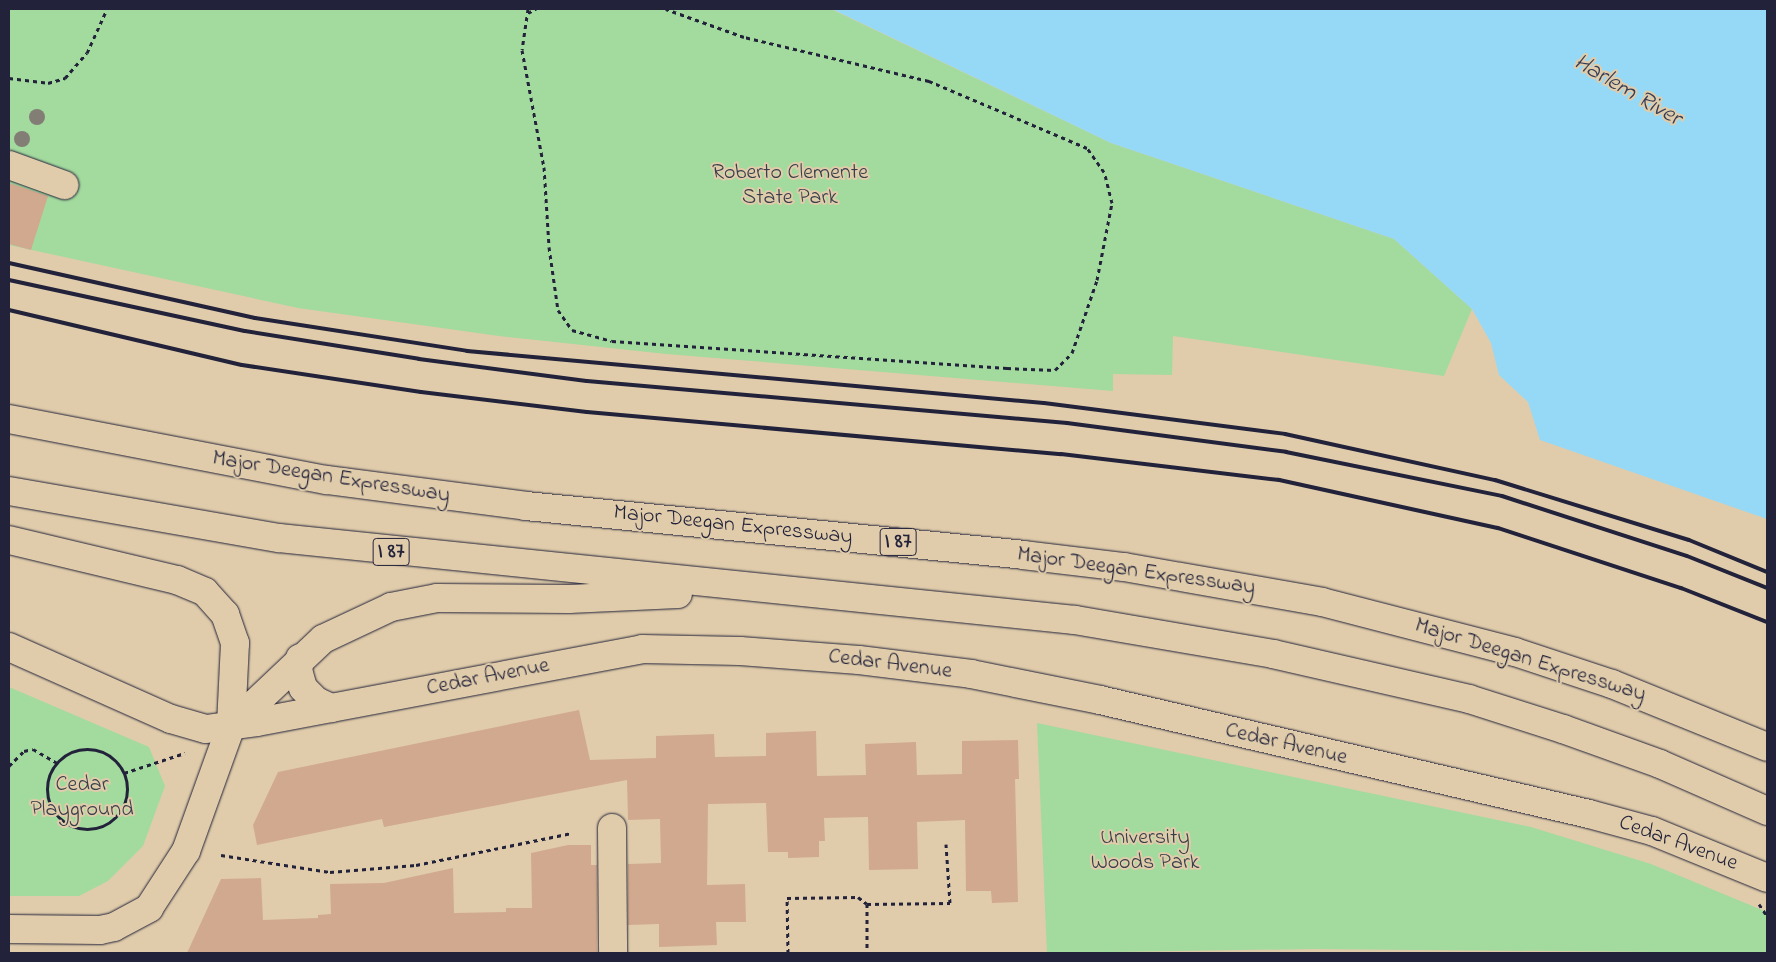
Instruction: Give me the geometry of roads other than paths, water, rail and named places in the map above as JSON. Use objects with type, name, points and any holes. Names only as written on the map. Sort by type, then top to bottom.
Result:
[{"type":"main road","points":[[9,165],[64,186]]},
{"type":"main road","name":"Major Deegan Expressway","points":[[9,420],[327,480],[546,508],[1024,555],[1124,567],[1322,602],[1515,652],[1612,684],[1767,747]]},
{"type":"main road","name":"I 87","points":[[9,491],[182,524],[288,540],[1075,620],[1372,674],[1563,728],[1763,809]]},
{"type":"main road","points":[[9,540],[177,580],[205,592],[225,614],[236,643],[231,726],[186,851],[148,908],[120,924],[100,930],[9,929]]},
{"type":"main road","points":[[231,726],[300,658],[323,639],[362,618],[437,598],[569,599],[777,589]]},
{"type":"main road","name":"Cedar Avenue","points":[[9,647],[192,726],[231,726],[642,649],[740,650],[860,660],[971,674],[1100,700],[1197,726],[1589,814],[1652,831],[1762,889]]},
{"type":"main road","points":[[300,658],[298,670],[304,688],[316,701],[331,708]]},
{"type":"main road","points":[[612,828],[613,953]]},
{"type":"water","name":"Harlem River","points":[[832,9],[1767,9],[1767,519],[1540,440],[1528,402],[1499,375],[1491,343],[1472,309],[1394,239],[1111,143]]},
{"type":"railway","points":[[9,263],[255,318],[467,351],[1044,403],[1285,434],[1495,480],[1689,540],[1767,572]]},
{"type":"railway","points":[[9,280],[245,331],[419,359],[587,381],[1067,423],[1286,452],[1502,496],[1687,556],[1767,588]]},
{"type":"railway","points":[[9,310],[242,365],[421,392],[587,412],[1061,454],[1279,480],[1498,528],[1681,588],[1767,622]]},
{"type":"park label","name":"Roberto Clemente State Park","points":[[790,186]]},
{"type":"park label","name":"Cedar Playground","points":[[82,798]]},
{"type":"park label","name":"University Woods Park","points":[[1145,850]]}]
